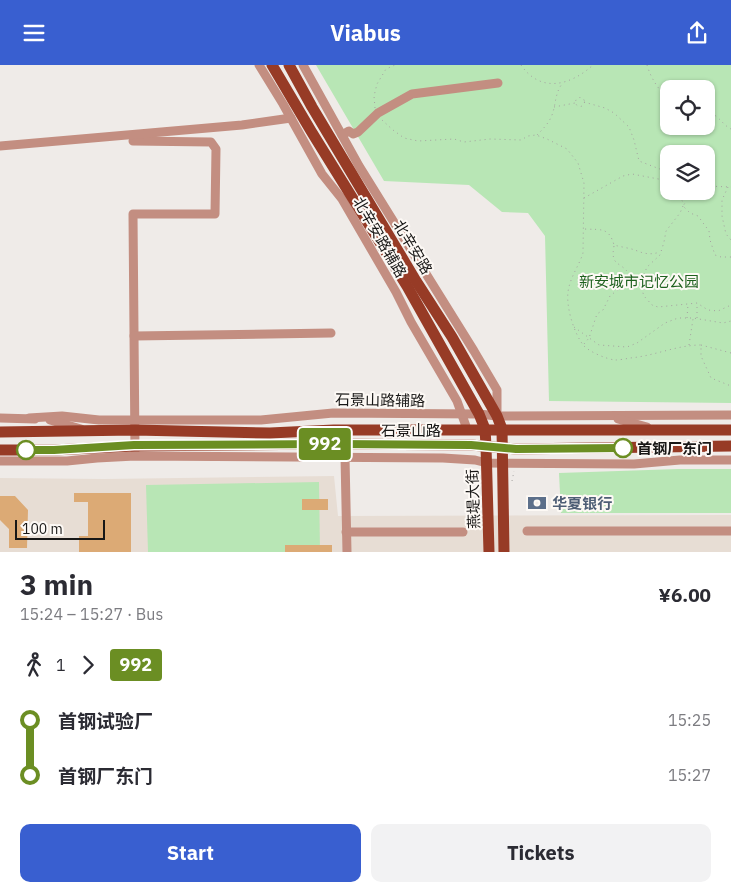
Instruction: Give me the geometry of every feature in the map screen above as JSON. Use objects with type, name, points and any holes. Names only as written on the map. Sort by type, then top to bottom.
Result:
[{"type":"main road","name":"北辛安路","points":[[272,65],[377,236],[479,414],[485,429],[486,446]]},
{"type":"main road","name":"北辛安路","points":[[289,65],[416,281],[452,337],[497,417],[502,429],[502,447]]},
{"type":"main road","name":"石景山路","points":[[0,432],[90,431],[135,425],[270,433],[334,429],[731,430]]},
{"type":"main road","name":"石景山路","points":[[0,450],[135,451],[353,444],[486,446],[516,449],[731,446]]},
{"type":"main road","name":"燕堤大街","points":[[486,446],[489,552]]},
{"type":"main road","name":"燕堤大街","points":[[502,447],[504,552]]},
{"type":"street","name":"北辛安路辅路","points":[[259,65],[322,174],[342,199],[396,292],[411,322],[457,401],[467,429]]},
{"type":"street","name":"北辛安路辅路","points":[[303,65],[359,166],[497,390],[497,417]]},
{"type":"street","points":[[342,135],[349,131],[353,134],[358,132],[378,113],[412,94],[498,83]]},
{"type":"street","points":[[0,146],[242,125],[291,118]]},
{"type":"street","points":[[133,141],[211,141],[216,149],[215,215],[133,215],[135,451]]},
{"type":"street","points":[[359,166],[361,188]]},
{"type":"street","points":[[377,236],[384,272]]},
{"type":"street","points":[[134,336],[331,333]]},
{"type":"street","name":"石景山路辅路","points":[[30,418],[62,416],[99,419],[135,425],[261,420],[333,413],[479,414],[497,417],[731,415]]},
{"type":"street","points":[[608,417],[656,430]]},
{"type":"street","points":[[0,418],[30,418],[56,421],[90,431]]},
{"type":"street","points":[[228,420],[270,433]]},
{"type":"street","points":[[0,461],[67,461],[135,451],[443,458],[475,460],[487,463],[634,464],[680,460],[731,460]]},
{"type":"street","points":[[346,457],[347,552]]},
{"type":"street","points":[[346,532],[463,531]]},
{"type":"street","points":[[527,531],[731,531]]},
{"type":"path","points":[[395,65],[386,69],[377,84],[374,107],[381,119],[404,138],[418,141],[454,139],[464,141],[490,139],[521,140],[528,135],[536,135],[567,149],[578,163],[584,183],[583,253],[572,276],[568,292],[568,310],[583,344],[598,355],[615,360],[647,356],[689,345],[701,345],[731,353]]},
{"type":"path","points":[[521,65],[530,76],[546,82],[558,84],[566,82]]},
{"type":"path","points":[[536,135],[546,126],[552,116],[556,96],[561,84],[586,71],[593,65]]},
{"type":"path","points":[[647,65],[650,75],[660,90]]},
{"type":"path","points":[[553,108],[576,102],[578,97],[582,98],[584,102],[614,113],[628,127],[634,140],[639,161],[660,169]]},
{"type":"path","points":[[576,102],[577,106],[583,105],[584,102]]},
{"type":"path","points":[[715,115],[731,129]]},
{"type":"path","points":[[584,198],[623,176],[632,174],[660,179]]},
{"type":"path","points":[[715,186],[730,187],[722,200],[722,217],[726,234],[731,240]]},
{"type":"path","points":[[681,200],[684,203],[683,206],[690,213],[698,216],[709,231],[714,255],[731,257]]},
{"type":"path","points":[[683,206],[666,231],[660,255],[647,267],[641,287],[644,296],[652,305],[658,307],[698,303],[708,310],[718,311],[731,305]]},
{"type":"path","points":[[584,229],[600,229],[607,232],[613,239],[614,259],[629,274],[632,282],[629,286]]},
{"type":"path","points":[[614,245],[640,253],[653,254],[660,252]]},
{"type":"path","points":[[583,344],[589,338],[598,314],[603,310],[610,296],[620,288],[629,286],[641,287]]},
{"type":"path","points":[[687,318],[688,303]]},
{"type":"path","points":[[697,319],[698,303]]},
{"type":"path","points":[[574,327],[599,345],[627,347],[637,343],[665,323],[678,318],[693,318],[723,323],[731,321]]},
{"type":"path","points":[[689,345],[693,318]]},
{"type":"path","points":[[701,345],[701,357],[711,378],[731,386]]},
{"type":"shaded area","points":[[334,476],[338,516],[731,515],[731,552],[0,552],[0,478],[104,479]]},
{"type":"green space","name":"新安城市记忆公园","points":[[316,65],[731,65],[731,403],[549,401],[545,236],[528,213],[502,212],[469,185],[384,181]]},
{"type":"green space","points":[[731,469],[731,513],[561,513],[559,473]]},
{"type":"green space","points":[[319,482],[320,552],[148,552],[146,485]]},
{"type":"building","points":[[74,493],[131,493],[131,552],[79,552],[79,536],[88,536],[88,502],[74,502]]},
{"type":"building","points":[[0,496],[15,496],[28,510],[27,548],[9,548],[9,529],[0,520]]},
{"type":"building","points":[[302,499],[328,499],[328,510],[302,510]]},
{"type":"building","points":[[285,545],[332,545],[332,552],[285,552]]},
{"type":"bus line","name":"992","points":[[26,450],[134,445],[334,444],[471,445],[516,449],[623,448]]},
{"type":"place","name":"首钢厂东门","points":[[623,448]]},
{"type":"place","name":"华夏银行","points":[[537,503]]}]
